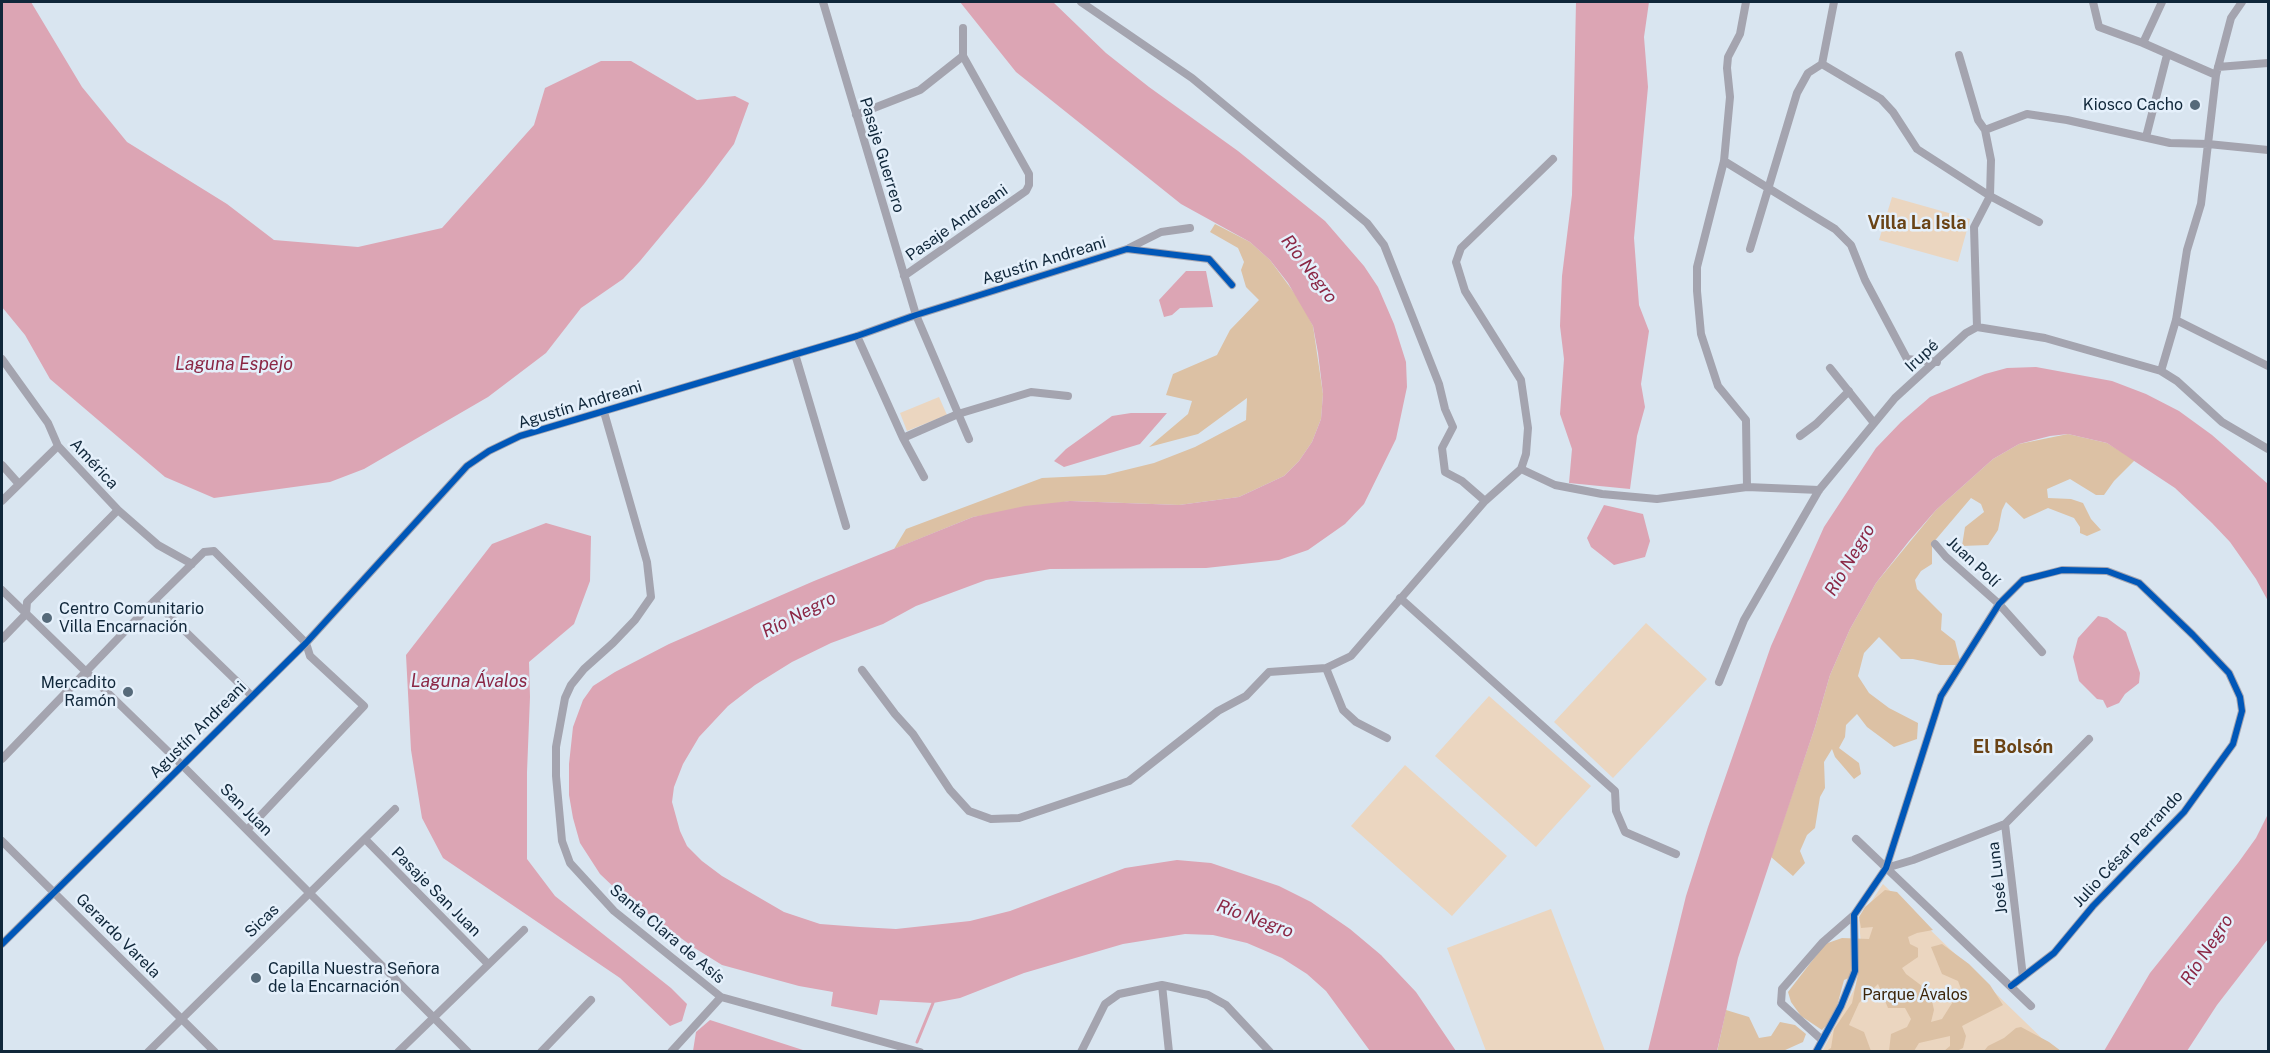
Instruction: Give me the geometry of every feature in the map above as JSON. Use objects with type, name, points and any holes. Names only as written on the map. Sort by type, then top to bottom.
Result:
[{"type":"street","name":"Pasaje Guerrero","points":[[823,2],[915,315],[969,439]]},
{"type":"street","points":[[1081,2],[1192,78],[1367,223],[1384,245],[1439,384],[1453,427],[1442,448],[1445,472],[1462,481],[1485,501]]},
{"type":"street","points":[[1746,2],[1740,33],[1728,57],[1730,97],[1724,161],[1697,267],[1696,291],[1701,334],[1718,386],[1746,420],[1748,487]]},
{"type":"street","points":[[1750,249],[1797,93],[1808,73],[1822,64],[1834,2]]},
{"type":"street","points":[[2093,2],[2099,27],[2168,55],[2217,71],[2268,63]]},
{"type":"street","points":[[2143,43],[2163,2]]},
{"type":"street","points":[[2161,371],[2176,320],[2187,250],[2201,204],[2217,71],[2230,18],[2242,2]]},
{"type":"street","points":[[856,116],[921,90],[963,56],[963,28]]},
{"type":"street","points":[[1959,55],[1978,120],[1985,130],[1991,160],[1990,196],[1974,226],[1977,327],[2045,338],[2161,371],[2177,381],[2222,423],[2268,449]]},
{"type":"street","points":[[2146,137],[2168,55]]},
{"type":"street","name":"Pasaje Andreani","points":[[904,276],[1026,191],[1029,185],[1029,174],[963,56]]},
{"type":"street","points":[[1822,64],[1881,99],[1893,112],[1917,149],[1990,196],[2039,222]]},
{"type":"street","points":[[1985,130],[2027,114],[2067,120],[2170,143],[2268,150]]},
{"type":"street","points":[[862,670],[895,714],[914,734],[950,790],[969,811],[991,819],[1019,818],[1129,781],[1218,711],[1246,696],[1269,672],[1326,668],[1351,656],[1485,501],[1521,469],[1526,454],[1528,428],[1521,380],[1466,291],[1456,261],[1461,248],[1553,159]]},
{"type":"street","points":[[1724,161],[1835,229],[1851,245],[1865,280],[1907,359],[1937,362]]},
{"type":"street","points":[[1127,249],[1161,232],[1190,228]]},
{"type":"street","name":"Agustín Andreani","points":[[2,944],[52,891],[306,643],[467,466],[489,451],[520,436],[857,336],[915,315],[1127,249],[1209,259],[1232,285]]},
{"type":"street","points":[[2176,320],[2268,366]]},
{"type":"street","name":"Irupé","points":[[1719,682],[1744,620],[1819,490],[1895,398],[1937,362],[1966,333],[1977,327]]},
{"type":"street","points":[[857,336],[903,438],[924,477]]},
{"type":"street","points":[[795,354],[846,526]]},
{"type":"street","name":"América","points":[[2,359],[48,423],[58,446],[118,510],[158,545],[192,564]]},
{"type":"street","points":[[1830,368],[1874,423]]},
{"type":"street","points":[[1800,436],[1816,424],[1849,391]]},
{"type":"street","points":[[903,438],[958,414],[1031,392],[1068,396]]},
{"type":"street","name":"Santa Clara de Asís","points":[[604,412],[647,562],[651,597],[635,620],[614,643],[584,669],[565,698],[556,747],[557,787],[562,841],[570,863],[614,911],[722,997],[920,1052]]},
{"type":"street","points":[[2,501],[58,446]]},
{"type":"street","points":[[2,465],[18,483]]},
{"type":"street","points":[[1521,469],[1556,484],[1602,494],[1657,499],[1748,487],[1819,490]]},
{"type":"street","points":[[2,639],[26,614],[27,602],[118,510]]},
{"type":"street","name":"Juan Polí","points":[[1935,544],[1946,557],[1999,604],[2042,652]]},
{"type":"street","points":[[2,759],[153,601],[204,552],[214,551],[306,643],[310,656],[364,706],[247,830]]},
{"type":"street","name":"Julio César Perrando","points":[[1822,1040],[1781,1003],[1782,990],[1824,942],[1854,915],[1886,868],[1941,696],[1999,604],[2023,580],[2062,570],[2107,571],[2139,583],[2229,673],[2240,697],[2242,711],[2233,744],[2184,812],[2093,906],[2054,953],[2011,986]]},
{"type":"street","name":"San Juan","points":[[2,590],[182,765],[468,1052]]},
{"type":"street","points":[[1400,598],[1615,791],[1616,811],[1625,832],[1677,854]]},
{"type":"street","points":[[153,601],[252,696]]},
{"type":"street","points":[[1326,668],[1343,710],[1356,722],[1387,738]]},
{"type":"street","name":"José Luna","points":[[2023,977],[2005,824],[2089,738]]},
{"type":"street","name":"Sicas","points":[[148,1052],[395,809]]},
{"type":"street","points":[[1886,868],[1913,860],[2005,824]]},
{"type":"street","points":[[1856,838],[2031,1006]]},
{"type":"street","name":"Pasaje San Juan","points":[[365,839],[488,964]]},
{"type":"street","name":"Gerardo Varela","points":[[2,841],[215,1052]]},
{"type":"street","points":[[1816,1052],[1841,1006],[1856,971],[1854,915]]},
{"type":"street","points":[[398,1052],[524,930]]},
{"type":"street","points":[[1081,1052],[1105,1004],[1119,994],[1162,985],[1208,995],[1226,1005],[1270,1052]]},
{"type":"street","points":[[1162,985],[1169,1052]]},
{"type":"street","points":[[671,1052],[722,997]]},
{"type":"street","points":[[541,1052],[591,1000]]},
{"type":"green space","points":[[1892,197],[1970,219],[1958,262],[1879,240]]},
{"type":"green space","points":[[1215,224],[1250,242],[1270,260],[1301,302],[1313,326],[1323,394],[1321,419],[1312,442],[1299,461],[1284,476],[1239,497],[1179,505],[1070,501],[973,517],[894,549],[906,529],[1042,478],[1105,475],[1154,463],[1195,447],[1246,420],[1247,398],[1198,434],[1149,447],[1188,414],[1192,401],[1166,395],[1173,374],[1217,355],[1230,330],[1259,300],[1246,287],[1241,270],[1244,262],[1238,248],[1210,232]]},
{"type":"green space","points":[[939,397],[947,415],[907,431],[900,413]]},
{"type":"green space","points":[[2068,434],[2107,443],[2135,460],[2104,495],[2096,495],[2070,479],[2047,489],[2048,498],[2071,499],[2083,503],[2091,519],[2101,530],[2087,536],[2080,533],[2080,527],[2074,518],[2048,508],[2024,519],[2006,502],[1998,530],[1988,545],[1962,546],[1965,527],[1984,512],[1981,504],[1971,498],[1932,544],[1932,564],[1921,571],[1915,580],[1917,589],[1942,614],[1941,630],[1955,641],[1961,665],[1940,665],[1913,659],[1901,659],[1879,637],[1864,653],[1858,676],[1869,693],[1889,708],[1918,723],[1917,739],[1894,747],[1867,727],[1857,714],[1846,725],[1845,737],[1839,748],[1859,763],[1861,774],[1854,779],[1835,757],[1832,749],[1824,762],[1825,788],[1820,797],[1815,828],[1807,835],[1800,851],[1805,863],[1793,876],[1771,857],[1830,675],[1850,629],[1876,583],[1936,510],[1993,459],[2019,444]]},
{"type":"green space","points":[[1646,623],[1707,679],[1613,778],[1554,722]]},
{"type":"green space","points":[[1489,696],[1591,786],[1536,847],[1435,756]]},
{"type":"green space","points":[[1405,765],[1507,856],[1452,916],[1351,826]]},
{"type":"green space","name":"Parque Ávalos","points":[[1883,884],[2055,1051],[1822,1052],[1863,972],[1859,920]]},
{"type":"green space","points":[[1885,890],[1897,892],[1933,930],[1908,937],[1910,944],[1918,948],[1918,957],[1902,968],[1906,974],[1930,992],[1934,1010],[1931,1022],[1942,1019],[1961,989],[1958,981],[1942,974],[1931,947],[1942,944],[1969,964],[1990,985],[2003,1005],[1962,1026],[1966,1036],[1963,1048],[1957,1051],[1944,1051],[1950,1046],[1950,1036],[1919,1043],[1914,1051],[1889,1051],[1891,1034],[1907,1027],[1911,1019],[1905,1008],[1888,1008],[1878,984],[1859,1003],[1849,1025],[1864,1032],[1871,1051],[1826,1051],[1831,1048],[1834,1029],[1852,1003],[1858,974],[1844,980],[1834,1017],[1822,1030],[1801,1016],[1791,1002],[1788,992],[1825,944],[1842,938],[1869,939],[1873,927],[1861,928],[1859,917],[1865,907]]},
{"type":"green space","points":[[1551,909],[1605,1051],[1486,1051],[1447,948]]},
{"type":"green space","points":[[1726,1010],[1749,1017],[1759,1038],[1771,1036],[1780,1022],[1795,1025],[1806,1034],[1803,1042],[1783,1051],[1717,1052]]},
{"type":"green space","points":[[2021,1027],[2061,1051],[1984,1051],[1988,1046]]},
{"type":"water","name":"Laguna Espejo","points":[[2,2],[31,2],[82,87],[127,142],[227,204],[274,240],[358,247],[442,228],[534,125],[545,88],[601,61],[631,61],[697,100],[735,96],[749,103],[734,144],[640,261],[623,279],[581,308],[546,353],[488,397],[364,469],[330,482],[214,498],[165,477],[50,379],[25,335],[2,307]]},
{"type":"water","name":"Río Negro","points":[[960,2],[1053,2],[1106,53],[1238,151],[1325,221],[1364,266],[1378,287],[1394,324],[1406,362],[1407,387],[1396,439],[1364,504],[1345,524],[1308,550],[1279,560],[1206,568],[1050,569],[986,580],[916,606],[883,624],[831,643],[792,662],[755,685],[728,706],[699,737],[683,764],[674,787],[672,802],[687,846],[722,876],[784,912],[820,924],[896,929],[970,921],[1010,911],[1125,868],[1177,860],[1211,863],[1279,886],[1311,902],[1350,929],[1381,955],[1416,992],[1456,1051],[1370,1051],[1326,991],[1307,974],[1282,958],[1247,943],[1213,935],[1185,934],[1123,944],[1024,973],[960,998],[933,1003],[880,1000],[877,1015],[831,1006],[833,992],[799,986],[722,965],[693,947],[620,893],[600,874],[580,843],[569,795],[569,764],[573,727],[583,700],[593,686],[615,672],[669,644],[814,581],[973,517],[1025,506],[1070,501],[1179,505],[1239,497],[1284,476],[1299,461],[1312,442],[1321,419],[1323,394],[1313,326],[1288,283],[1270,260],[1250,242],[1181,204],[1016,72]]},
{"type":"water","points":[[1576,2],[1649,2],[1644,37],[1648,87],[1634,238],[1639,305],[1649,331],[1641,384],[1645,407],[1637,436],[1630,489],[1569,483],[1572,449],[1560,414],[1564,359],[1560,326],[1562,276],[1572,195]]},
{"type":"water","points":[[1186,271],[1206,271],[1213,307],[1180,308],[1172,315],[1164,317],[1159,300]]},
{"type":"water","name":"Río Negro","points":[[2036,367],[2112,381],[2146,394],[2179,411],[2212,435],[2268,484],[2268,601],[2256,579],[2230,542],[2212,523],[2175,488],[2107,443],[2068,434],[2050,436],[2019,444],[1993,459],[1936,510],[1909,541],[1876,583],[1850,629],[1830,675],[1815,727],[1738,958],[1717,1051],[1648,1051],[1686,896],[1708,827],[1771,646],[1824,527],[1876,448],[1930,397],[1985,374],[2007,368]]},
{"type":"water","points":[[1131,413],[1167,413],[1140,444],[1064,467],[1054,461],[1066,449],[1112,416]]},
{"type":"water","points":[[1604,505],[1643,514],[1650,541],[1645,557],[1614,565],[1591,547],[1587,538]]},
{"type":"water","name":"Laguna Ávalos","points":[[546,523],[591,536],[590,581],[574,624],[529,662],[527,859],[555,896],[671,988],[687,1004],[682,1021],[670,1026],[620,978],[443,858],[422,818],[411,750],[406,655],[492,544]]},
{"type":"water","points":[[2098,616],[2107,618],[2126,632],[2140,673],[2139,683],[2125,694],[2119,703],[2107,708],[2103,700],[2097,699],[2079,681],[2073,657],[2078,638]]},
{"type":"water","name":"Río Negro","points":[[2268,814],[2268,939],[2217,1005],[2187,1051],[2104,1051],[2150,973],[2238,863],[2256,838]]},
{"type":"water","points":[[710,1020],[806,1051],[693,1051],[696,1032]]},
{"type":"waterway","points":[[917,1042],[933,1003]]},
{"type":"cycle path","points":[[2,944],[306,643],[467,466],[489,451],[520,436],[857,336],[916,315],[1127,249],[1209,259],[1232,285]]},
{"type":"cycle path","points":[[1816,1052],[1841,1006],[1855,971],[1854,915],[1886,868],[1941,696],[1999,604],[2023,580],[2062,570],[2107,571],[2139,583],[2193,635],[2229,673],[2240,697],[2242,711],[2233,744],[2184,812],[2093,906],[2054,953],[2011,986]]},
{"type":"place","name":"Kiosco Cacho","points":[[2195,105]]},
{"type":"place","name":"Centro Comunitario Villa Encarnación","points":[[47,618]]},
{"type":"place","name":"Mercadito Ramón","points":[[128,692]]},
{"type":"place","name":"Capilla Nuestra Señora de la Encarnación","points":[[256,978]]},
{"type":"district","name":"Villa La Isla","points":[[1917,223]]},
{"type":"district","name":"El Bolsón","points":[[2013,747]]}]
